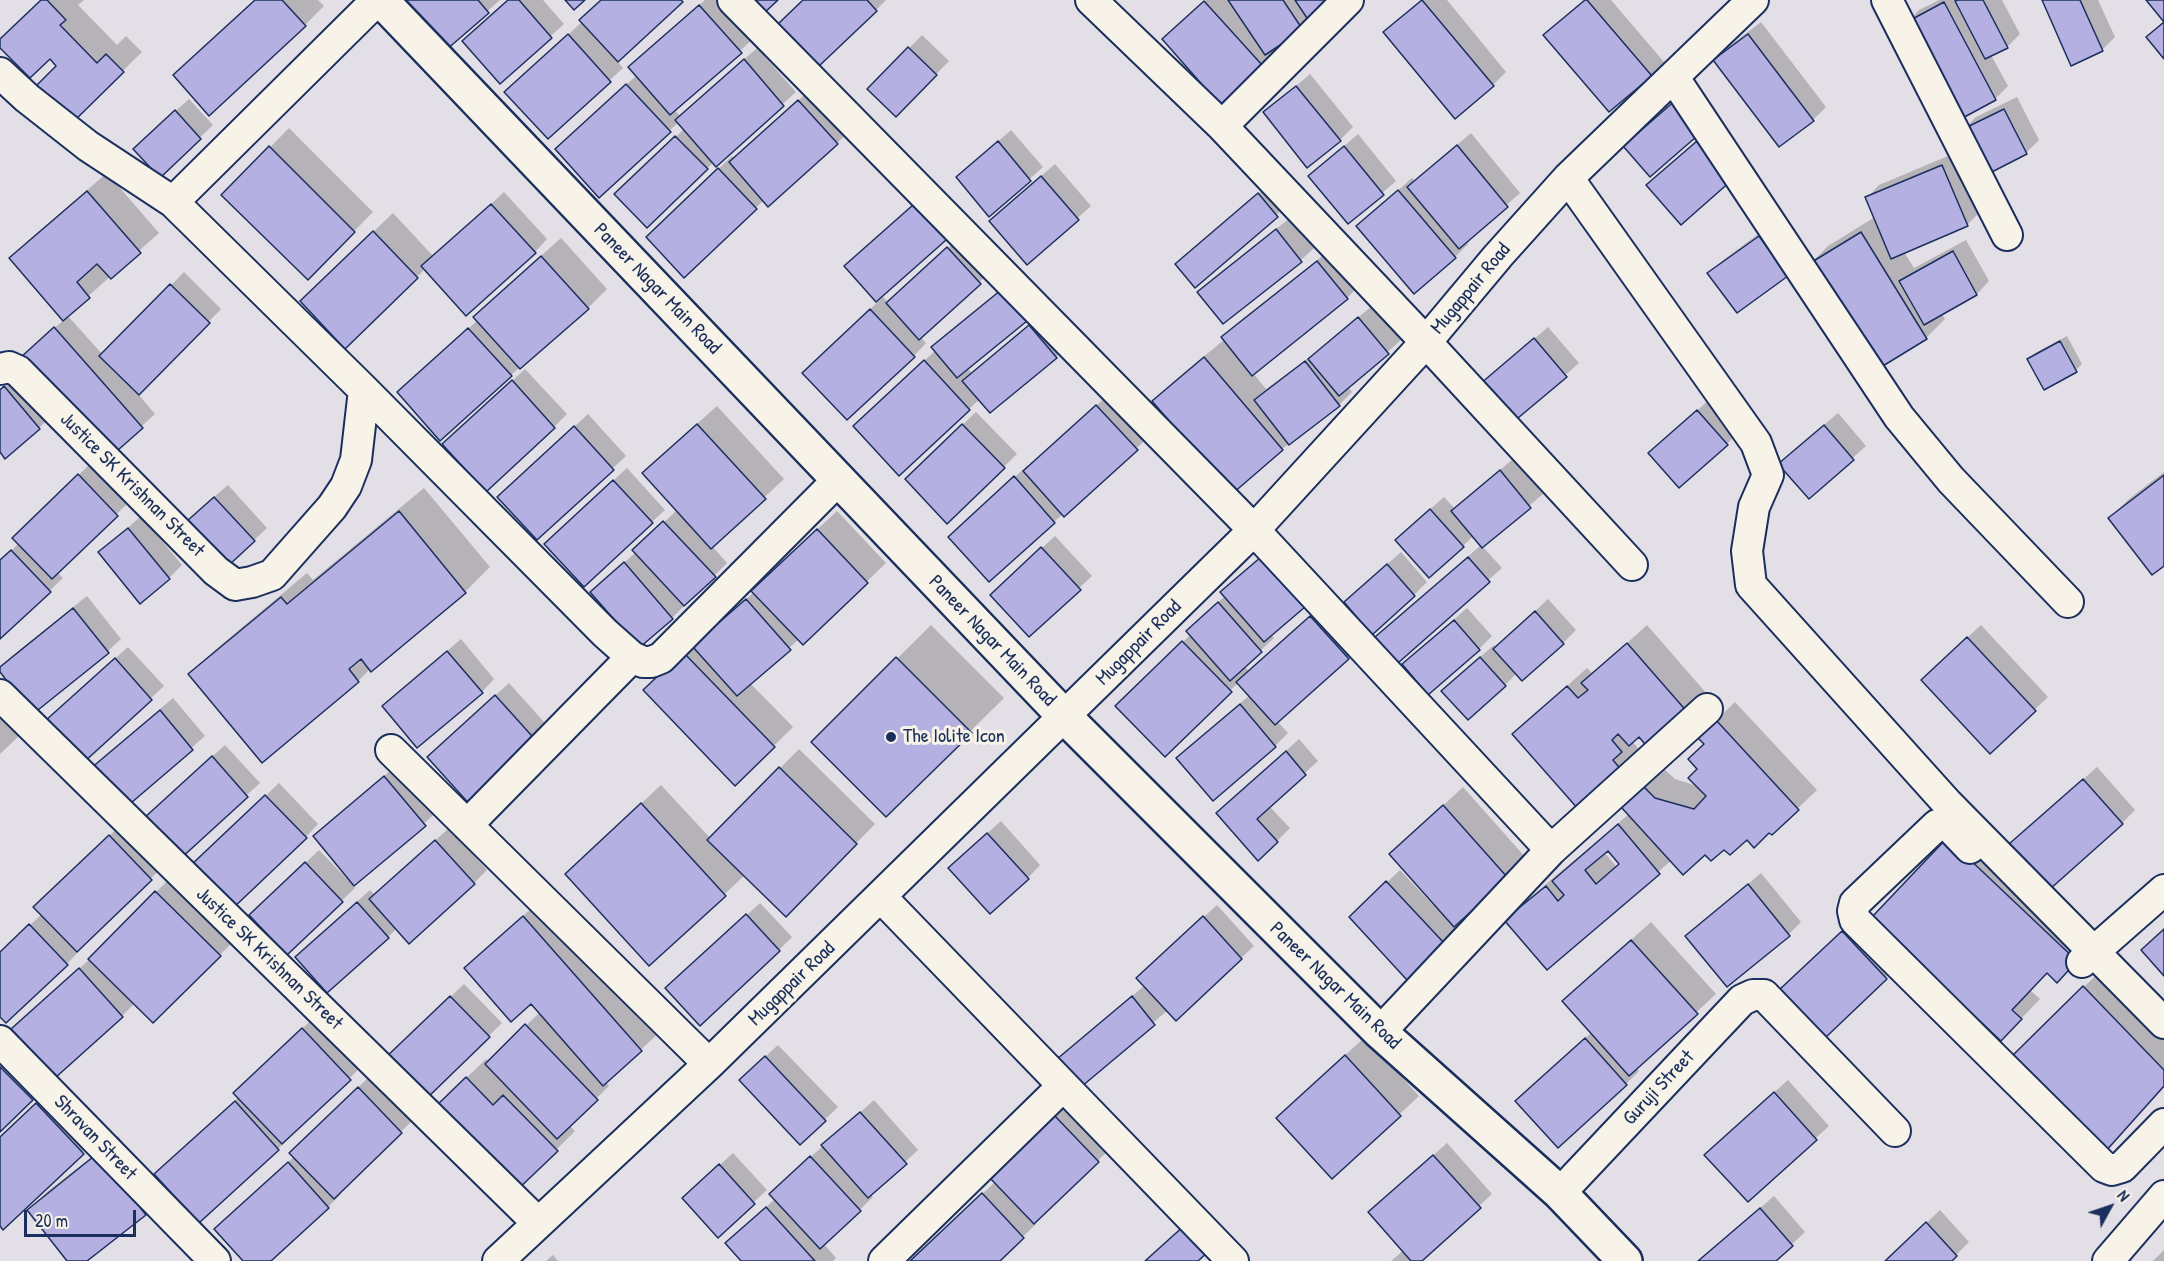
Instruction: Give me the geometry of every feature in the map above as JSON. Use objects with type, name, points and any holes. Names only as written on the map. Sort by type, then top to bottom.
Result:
[{"type":"street","points":[[173,202],[379,0]]},
{"type":"street","name":"Paneer Nagar Main Road","points":[[379,0],[1065,717],[1380,1032],[1560,1192],[1625,1261]]},
{"type":"street","points":[[733,0],[1254,530],[1551,850]]},
{"type":"street","points":[[1090,0],[1222,126],[1426,342],[1632,566]]},
{"type":"street","points":[[1222,126],[1348,0]]},
{"type":"street","name":"Mugappair Road","points":[[498,1261],[709,1064],[1254,530],[1426,342],[1498,256],[1569,178],[1753,0]]},
{"type":"street","points":[[1887,0],[2007,236]]},
{"type":"street","points":[[0,73],[27,98],[88,146],[173,202],[364,390],[605,633],[632,657],[643,662],[661,658],[838,480]]},
{"type":"street","points":[[1674,78],[1899,417],[1951,480],[2068,602]]},
{"type":"street","points":[[1569,178],[1756,443],[1768,476],[1754,507],[1747,551],[1751,585],[2164,1044]]},
{"type":"street","name":"Justice SK Krishnan Street","points":[[0,369],[9,367],[18,371],[216,571],[235,585],[272,575],[332,507],[346,486],[356,460],[364,390]]},
{"type":"street","points":[[467,825],[632,657]]},
{"type":"street","name":"Justice SK Krishnan Street","points":[[0,695],[538,1223]]},
{"type":"street","points":[[1380,1032],[1551,850],[1707,709]]},
{"type":"street","points":[[391,750],[709,1064]]},
{"type":"street","points":[[2160,1137],[2122,1167],[2112,1170],[2104,1167],[1855,920],[1853,911],[1855,903],[1937,825],[1948,826],[2087,957],[2164,1023]]},
{"type":"street","points":[[2087,957],[2164,890]]},
{"type":"street","points":[[881,897],[1233,1261]]},
{"type":"street","name":"Guruji Street","points":[[1560,1192],[1742,1000],[1753,994],[1764,994],[1895,1131]]},
{"type":"street","name":"Shravan Street","points":[[0,1041],[214,1261]]},
{"type":"street","points":[[886,1260],[1063,1086]]},
{"type":"street","points":[[2108,1261],[2164,1196]]},
{"type":"building","points":[[41,0],[47,0],[66,20],[60,25],[97,63],[106,54],[124,72],[70,125],[34,88],[56,66],[50,59],[30,78],[0,48],[0,39]]},
{"type":"building","points":[[255,0],[282,0],[306,26],[209,116],[173,75]]},
{"type":"building","points":[[402,0],[478,0],[489,13],[446,50]]},
{"type":"building","points":[[508,0],[519,0],[552,38],[500,84],[462,41]]},
{"type":"building","points":[[565,0],[585,0],[574,10]]},
{"type":"building","points":[[601,0],[681,0],[683,2],[618,62],[579,20]]},
{"type":"building","points":[[746,0],[778,0],[761,16]]},
{"type":"building","points":[[803,0],[867,0],[877,11],[818,67],[778,24]]},
{"type":"building","points":[[1228,0],[1283,0],[1303,30],[1265,55]]},
{"type":"building","points":[[1295,0],[1334,0],[1307,18]]},
{"type":"building","points":[[1422,0],[1494,86],[1455,119],[1383,32]]},
{"type":"building","points":[[1585,0],[1652,76],[1609,112],[1543,35]]},
{"type":"building","points":[[1983,0],[2008,48],[1985,59],[1955,1]]},
{"type":"building","points":[[2042,0],[2080,0],[2103,51],[2071,66]]},
{"type":"building","points":[[2146,0],[2164,0],[2164,22]]},
{"type":"building","points":[[1204,1],[1263,66],[1220,105],[1162,39]]},
{"type":"building","points":[[1944,2],[1996,100],[1957,121],[1905,23]]},
{"type":"building","points":[[699,5],[742,53],[670,115],[628,67]]},
{"type":"building","points":[[2164,22],[2164,59],[2146,37]]},
{"type":"building","points":[[568,34],[611,82],[548,139],[504,92]]},
{"type":"building","points":[[1748,34],[1814,121],[1779,147],[1713,60]]},
{"type":"building","points":[[908,47],[937,75],[896,117],[867,89]]},
{"type":"building","points":[[744,59],[784,106],[716,167],[675,120]]},
{"type":"building","points":[[626,84],[671,132],[599,198],[555,149]]},
{"type":"building","points":[[1296,86],[1341,141],[1307,168],[1263,112]]},
{"type":"building","points":[[1677,99],[1704,130],[1650,177],[1623,146]]},
{"type":"building","points":[[798,100],[838,144],[768,207],[729,162]]},
{"type":"building","points":[[2004,109],[2027,154],[1984,176],[1961,130]]},
{"type":"building","points":[[175,110],[201,139],[160,178],[133,149]]},
{"type":"building","points":[[675,136],[708,169],[647,228],[614,194]]},
{"type":"building","points":[[998,141],[1031,181],[989,217],[956,177]]},
{"type":"building","points":[[1697,141],[1732,180],[1681,225],[1646,185]]},
{"type":"building","points":[[1457,145],[1508,207],[1459,249],[1407,187]]},
{"type":"building","points":[[269,146],[355,232],[308,280],[221,195]]},
{"type":"building","points":[[1344,146],[1384,195],[1348,224],[1308,176]]},
{"type":"building","points":[[1942,165],[1968,226],[1891,259],[1865,197]]},
{"type":"building","points":[[718,168],[757,209],[684,278],[646,237]]},
{"type":"building","points":[[1041,176],[1079,220],[1027,265],[989,221]]},
{"type":"building","points":[[1398,190],[1456,258],[1414,294],[1356,226]]},
{"type":"building","points":[[87,191],[141,253],[111,279],[97,264],[77,282],[90,298],[63,321],[9,258]]},
{"type":"building","points":[[1258,193],[1278,217],[1195,288],[1175,264]]},
{"type":"building","points":[[922,197],[954,233],[876,302],[844,266]]},
{"type":"building","points":[[491,204],[536,253],[466,316],[421,266]]},
{"type":"building","points":[[1276,229],[1302,262],[1223,324],[1197,292]]},
{"type":"building","points":[[373,231],[418,278],[345,349],[300,301]]},
{"type":"building","points":[[1861,232],[1927,339],[1873,372],[1807,265]]},
{"type":"building","points":[[1759,236],[1788,276],[1737,313],[1707,273]]},
{"type":"building","points":[[947,247],[981,284],[919,340],[886,303]]},
{"type":"building","points":[[1953,251],[1977,295],[1924,325],[1899,281]]},
{"type":"building","points":[[541,256],[589,309],[520,369],[473,317]]},
{"type":"building","points":[[1317,261],[1348,299],[1252,376],[1221,337]]},
{"type":"building","points":[[170,284],[210,323],[139,395],[99,356]]},
{"type":"building","points":[[1001,290],[1027,321],[957,378],[931,347]]},
{"type":"building","points":[[870,309],[915,357],[847,420],[802,373]]},
{"type":"building","points":[[1358,317],[1389,354],[1339,396],[1308,359]]},
{"type":"building","points":[[1029,325],[1057,358],[990,413],[962,381]]},
{"type":"building","points":[[54,327],[143,428],[109,458],[20,358]]},
{"type":"building","points":[[468,328],[512,376],[440,441],[397,392]]},
{"type":"building","points":[[1534,338],[1567,377],[1512,423],[1480,384]]},
{"type":"building","points":[[2060,341],[2077,372],[2044,390],[2027,359]]},
{"type":"building","points":[[1204,357],[1283,450],[1232,494],[1152,401]]},
{"type":"building","points":[[924,360],[970,410],[899,476],[853,426]]},
{"type":"building","points":[[1305,361],[1340,406],[1289,445],[1254,400]]},
{"type":"building","points":[[512,380],[555,428],[486,492],[442,444]]},
{"type":"building","points":[[4,386],[40,429],[5,459],[0,452],[0,390]]},
{"type":"building","points":[[1096,405],[1138,450],[1064,517],[1023,471]]},
{"type":"building","points":[[1697,410],[1728,445],[1679,488],[1648,453]]},
{"type":"building","points":[[697,424],[766,499],[711,549],[642,473]]},
{"type":"building","points":[[962,424],[1005,468],[947,524],[905,479]]},
{"type":"building","points":[[1824,425],[1854,460],[1809,499],[1778,464]]},
{"type":"building","points":[[574,426],[614,470],[537,540],[497,497]]},
{"type":"building","points":[[1500,470],[1531,508],[1482,548],[1451,511]]},
{"type":"building","points":[[78,474],[118,516],[52,579],[12,538]]},
{"type":"building","points":[[2164,475],[2164,566],[2152,575],[2108,518]]},
{"type":"building","points":[[1014,476],[1055,523],[989,582],[948,537]]},
{"type":"building","points":[[613,480],[653,523],[584,587],[544,544]]},
{"type":"building","points":[[214,497],[255,541],[228,566],[187,521]]},
{"type":"building","points":[[1430,509],[1464,547],[1429,578],[1395,540]]},
{"type":"building","points":[[399,511],[466,593],[371,672],[361,659],[349,669],[359,682],[262,763],[188,674],[281,597],[287,604]]},
{"type":"building","points":[[663,521],[716,577],[684,606],[632,550]]},
{"type":"building","points":[[128,528],[170,579],[140,604],[98,552]]},
{"type":"building","points":[[817,529],[868,583],[803,645],[751,591]]},
{"type":"building","points":[[1041,547],[1081,590],[1029,637],[990,595]]},
{"type":"building","points":[[11,550],[51,592],[0,639],[0,560]]},
{"type":"building","points":[[1261,557],[1305,607],[1264,642],[1220,592]]},
{"type":"building","points":[[1468,557],[1490,582],[1398,663],[1375,637]]},
{"type":"building","points":[[624,562],[673,619],[639,648],[590,592]]},
{"type":"building","points":[[1387,564],[1415,596],[1372,635],[1344,602]]},
{"type":"building","points":[[746,599],[791,650],[737,696],[692,646]]},
{"type":"building","points":[[1218,602],[1262,652],[1230,681],[1186,631]]},
{"type":"building","points":[[73,608],[109,653],[33,714],[0,672],[0,667]]},
{"type":"building","points":[[1535,611],[1564,644],[1522,681],[1493,649]]},
{"type":"building","points":[[1310,616],[1349,659],[1275,725],[1236,682]]},
{"type":"building","points":[[1454,620],[1480,650],[1428,695],[1402,664]]},
{"type":"building","points":[[1967,637],[2036,711],[1990,754],[1921,680]]},
{"type":"building","points":[[1182,641],[1232,692],[1165,757],[1115,706]]},
{"type":"building","points":[[1627,643],[1689,714],[1649,749],[1639,737],[1629,746],[1618,734],[1612,740],[1622,752],[1613,760],[1623,772],[1579,810],[1512,734],[1567,686],[1578,698],[1588,690],[1581,683]]},
{"type":"building","points":[[447,651],[483,693],[417,748],[382,706]]},
{"type":"building","points":[[683,652],[775,747],[735,786],[643,690]]},
{"type":"building","name":"The Iolite Icon","points":[[896,657],[972,733],[886,817],[811,742]]},
{"type":"building","points":[[1480,657],[1506,686],[1468,720],[1441,691]]},
{"type":"building","points":[[115,658],[152,700],[83,763],[45,721]]},
{"type":"building","points":[[495,695],[541,746],[473,808],[427,757]]},
{"type":"building","points":[[1240,704],[1276,747],[1213,801],[1176,758]]},
{"type":"building","points":[[160,710],[193,750],[124,809],[90,769]]},
{"type":"building","points":[[1715,719],[1799,810],[1754,848],[1747,840],[1730,855],[1724,850],[1711,861],[1705,855],[1683,875],[1621,807],[1644,787],[1655,798],[1694,809],[1706,796],[1688,778],[1697,769],[1688,759],[1704,744],[1697,737]]},
{"type":"building","points":[[1286,751],[1306,775],[1257,819],[1278,842],[1258,861],[1216,813]]},
{"type":"building","points":[[212,756],[248,797],[179,860],[143,819]]},
{"type":"building","points":[[779,767],[857,844],[786,917],[707,840]]},
{"type":"building","points":[[384,776],[426,826],[354,886],[313,836]]},
{"type":"building","points":[[2083,779],[2123,824],[2049,890],[2009,844]]},
{"type":"building","points":[[265,795],[307,838],[231,910],[190,866]]},
{"type":"building","points":[[641,803],[726,896],[649,966],[565,874]]},
{"type":"building","points":[[1443,805],[1508,878],[1454,927],[1389,854]]},
{"type":"building","points":[[1618,824],[1660,874],[1547,970],[1504,920],[1546,886],[1558,901],[1564,895],[1552,881]],"holes":[[[1608,851],[1619,864],[1596,884],[1585,870]]]},
{"type":"building","points":[[987,833],[1029,879],[990,914],[948,868]]},
{"type":"building","points":[[109,835],[152,880],[77,952],[33,907]]},
{"type":"building","points":[[1947,838],[2077,961],[2057,983],[2047,973],[2012,1010],[2022,1019],[2001,1041],[1871,918]]},
{"type":"building","points":[[435,840],[475,884],[409,944],[369,899]]},
{"type":"building","points":[[305,862],[343,902],[287,955],[249,915]]},
{"type":"building","points":[[1386,881],[1445,944],[1407,980],[1349,917]]},
{"type":"building","points":[[1748,884],[1790,936],[1727,987],[1685,936]]},
{"type":"building","points":[[155,891],[221,956],[153,1023],[88,959]]},
{"type":"building","points":[[357,902],[389,938],[327,993],[295,957]]},
{"type":"building","points":[[746,914],[780,951],[700,1026],[665,988]]},
{"type":"building","points":[[523,916],[642,1051],[603,1086],[531,1004],[511,1022],[464,968]]},
{"type":"building","points":[[1203,916],[1242,959],[1176,1021],[1136,978]]},
{"type":"building","points":[[29,924],[68,965],[6,1023],[0,1017],[0,952]]},
{"type":"building","points":[[2164,929],[2164,976],[2141,950]]},
{"type":"building","points":[[1842,931],[1887,979],[1825,1038],[1779,990]]},
{"type":"building","points":[[1631,940],[1698,1014],[1629,1076],[1562,1001]]},
{"type":"building","points":[[79,968],[123,1017],[55,1078],[11,1029]]},
{"type":"building","points":[[2083,986],[2164,1070],[2164,1086],[2105,1152],[2010,1058]]},
{"type":"building","points":[[450,996],[490,1037],[424,1101],[384,1059]]},
{"type":"building","points":[[1132,996],[1155,1025],[1081,1087],[1057,1059]]},
{"type":"building","points":[[525,1024],[598,1100],[557,1139],[485,1064]]},
{"type":"building","points":[[302,1028],[351,1080],[282,1144],[233,1093]]},
{"type":"building","points":[[1585,1038],[1627,1085],[1558,1148],[1515,1101]]},
{"type":"building","points":[[1345,1055],[1401,1116],[1332,1179],[1276,1118]]},
{"type":"building","points":[[765,1056],[826,1121],[800,1145],[739,1080]]},
{"type":"building","points":[[0,1067],[33,1100],[0,1132]]},
{"type":"building","points":[[466,1077],[493,1105],[503,1095],[558,1151],[514,1193],[433,1109]]},
{"type":"building","points":[[358,1087],[402,1133],[334,1199],[289,1153]]},
{"type":"building","points":[[1774,1092],[1817,1140],[1748,1202],[1704,1155]]},
{"type":"building","points":[[235,1101],[279,1150],[199,1223],[154,1174]]},
{"type":"building","points":[[36,1103],[84,1154],[3,1230],[0,1226],[0,1137]]},
{"type":"building","points":[[860,1112],[907,1164],[868,1198],[821,1145]]},
{"type":"building","points":[[1053,1114],[1099,1162],[1034,1224],[988,1176]]},
{"type":"building","points":[[98,1153],[146,1215],[87,1261],[67,1261],[27,1210]]},
{"type":"building","points":[[1433,1155],[1481,1208],[1422,1261],[1411,1261],[1368,1212]]},
{"type":"building","points":[[810,1156],[861,1211],[820,1249],[769,1194]]},
{"type":"building","points":[[288,1162],[329,1208],[271,1261],[243,1261],[214,1229]]},
{"type":"building","points":[[719,1164],[755,1204],[718,1238],[682,1198]]},
{"type":"building","points":[[982,1193],[1024,1238],[1000,1261],[910,1261]]},
{"type":"building","points":[[766,1207],[815,1261],[741,1261],[725,1243]]},
{"type":"building","points":[[1760,1208],[1793,1246],[1776,1261],[1698,1261]]},
{"type":"building","points":[[1926,1222],[1957,1256],[1952,1261],[1885,1261]]},
{"type":"building","points":[[1186,1224],[1210,1250],[1198,1261],[1145,1261]]},
{"type":"place","name":"The Iolite Icon","points":[[891,737]]}]
